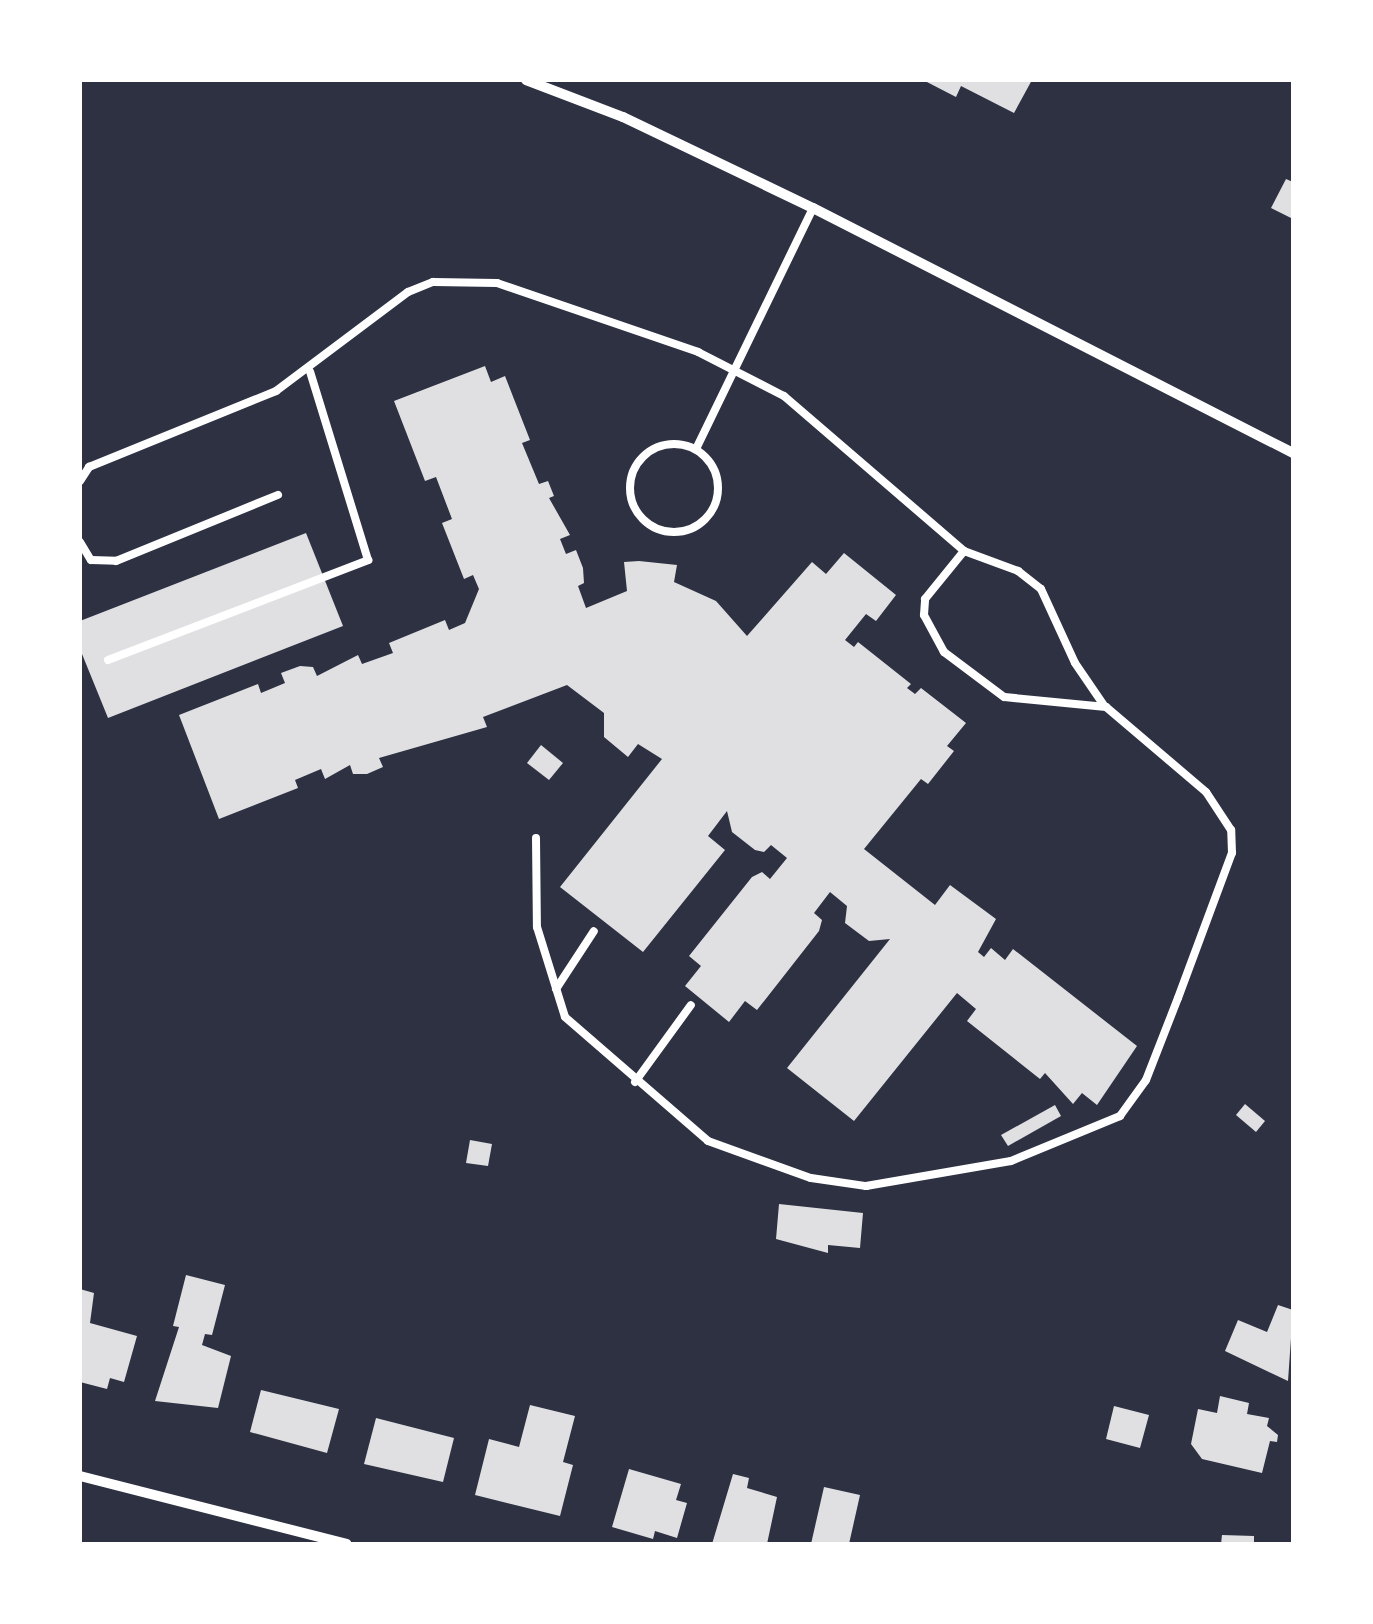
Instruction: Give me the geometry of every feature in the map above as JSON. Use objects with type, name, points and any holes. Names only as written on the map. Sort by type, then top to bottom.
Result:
[{"type":"street","points":[[526,80],[623,118],[813,208],[1293,452]]},
{"type":"street","points":[[80,1476],[346,1544]]},
{"type":"lane","points":[[696,449],[813,208]]},
{"type":"lane","points":[[80,480],[89,467],[310,372],[385,305],[433,282],[463,280],[605,316],[784,396],[964,551],[1018,570],[1040,589],[1075,663],[1106,707],[1206,792],[1230,830],[1232,853],[1146,1080],[1120,1116],[1010,1162],[866,1186],[811,1178],[708,1141],[635,1082],[565,1017],[536,927],[536,838]]},
{"type":"lane","points":[[108,660],[368,560],[310,372]]},
{"type":"lane","points":[[667,443],[696,449],[715,470],[711,512],[674,533],[647,524],[631,500],[632,470],[667,443]]},
{"type":"lane","points":[[80,542],[91,560],[116,561],[278,494]]},
{"type":"lane","points":[[964,551],[925,600],[924,615],[944,652],[1004,698],[1106,707]]},
{"type":"lane","points":[[556,989],[594,931]]},
{"type":"lane","points":[[635,1082],[691,1004]]},
{"type":"building","points":[[923,80],[1032,80],[1014,113],[961,86],[956,97]]},
{"type":"building","points":[[1286,179],[1293,182],[1293,219],[1271,208]]},
{"type":"building","points":[[485,366],[491,382],[505,376],[530,440],[522,443],[539,484],[548,481],[554,496],[549,498],[570,535],[560,539],[566,554],[576,550],[583,568],[584,583],[578,586],[586,608],[627,591],[624,562],[639,561],[677,565],[674,582],[716,601],[747,636],[812,562],[826,574],[844,553],[896,595],[876,621],[866,614],[845,640],[854,647],[858,642],[911,684],[907,688],[915,694],[921,688],[966,723],[947,746],[954,751],[928,784],[921,779],[864,849],[935,905],[950,885],[996,919],[978,952],[984,957],[991,948],[1005,960],[1013,949],[1137,1046],[1097,1105],[1082,1093],[1073,1104],[1045,1073],[1040,1079],[967,1021],[976,1009],[957,993],[854,1121],[787,1068],[890,939],[869,941],[845,923],[847,906],[830,892],[814,913],[822,920],[819,931],[757,1010],[745,1001],[729,1022],[685,986],[701,966],[689,956],[752,877],[762,872],[770,879],[787,858],[771,845],[764,852],[755,850],[732,832],[727,811],[708,836],[725,850],[643,952],[560,887],[662,759],[638,744],[628,757],[604,737],[604,713],[567,685],[483,717],[487,727],[379,758],[383,767],[367,774],[353,774],[350,765],[325,779],[321,769],[295,780],[298,788],[219,819],[179,715],[258,684],[261,693],[285,683],[281,673],[300,666],[313,667],[317,676],[358,655],[362,664],[393,653],[389,643],[445,620],[449,630],[465,623],[479,589],[473,575],[464,579],[442,523],[452,519],[436,477],[425,481],[394,401]]},
{"type":"building","points":[[306,533],[343,626],[108,718],[80,649],[80,621]]},
{"type":"building","points":[[541,745],[563,763],[549,780],[527,763]]},
{"type":"building","points":[[1245,1104],[1265,1121],[1256,1132],[1236,1115]]},
{"type":"building","points":[[1055,1105],[1061,1116],[1008,1146],[1001,1135]]},
{"type":"building","points":[[470,1140],[492,1144],[488,1166],[466,1163]]},
{"type":"building","points":[[779,1204],[863,1213],[860,1248],[828,1245],[828,1253],[776,1239]]},
{"type":"building","points":[[186,1275],[225,1285],[212,1335],[205,1334],[202,1345],[231,1356],[218,1408],[155,1401],[179,1327],[173,1326]]},
{"type":"building","points":[[80,1289],[94,1293],[90,1323],[137,1336],[124,1382],[110,1378],[107,1389],[80,1382]]},
{"type":"building","points":[[1278,1305],[1293,1310],[1288,1381],[1225,1351],[1238,1320],[1267,1332]]},
{"type":"building","points":[[261,1390],[339,1409],[327,1453],[250,1432]]},
{"type":"building","points":[[1220,1396],[1249,1403],[1247,1414],[1269,1418],[1267,1426],[1278,1435],[1277,1442],[1270,1441],[1262,1473],[1202,1459],[1191,1444],[1198,1409],[1217,1413]]},
{"type":"building","points":[[530,1405],[575,1416],[563,1462],[573,1465],[560,1516],[475,1495],[489,1439],[519,1447]]},
{"type":"building","points":[[1114,1406],[1149,1415],[1140,1448],[1106,1439]]},
{"type":"building","points":[[376,1418],[454,1438],[443,1482],[364,1464]]},
{"type":"building","points":[[629,1469],[681,1484],[676,1500],[687,1503],[677,1538],[655,1531],[653,1539],[612,1527]]},
{"type":"building","points":[[733,1474],[749,1478],[747,1488],[777,1497],[767,1544],[712,1544]]},
{"type":"building","points":[[824,1487],[860,1495],[849,1544],[811,1544]]},
{"type":"building","points":[[1222,1535],[1254,1536],[1254,1544],[1221,1544]]}]
